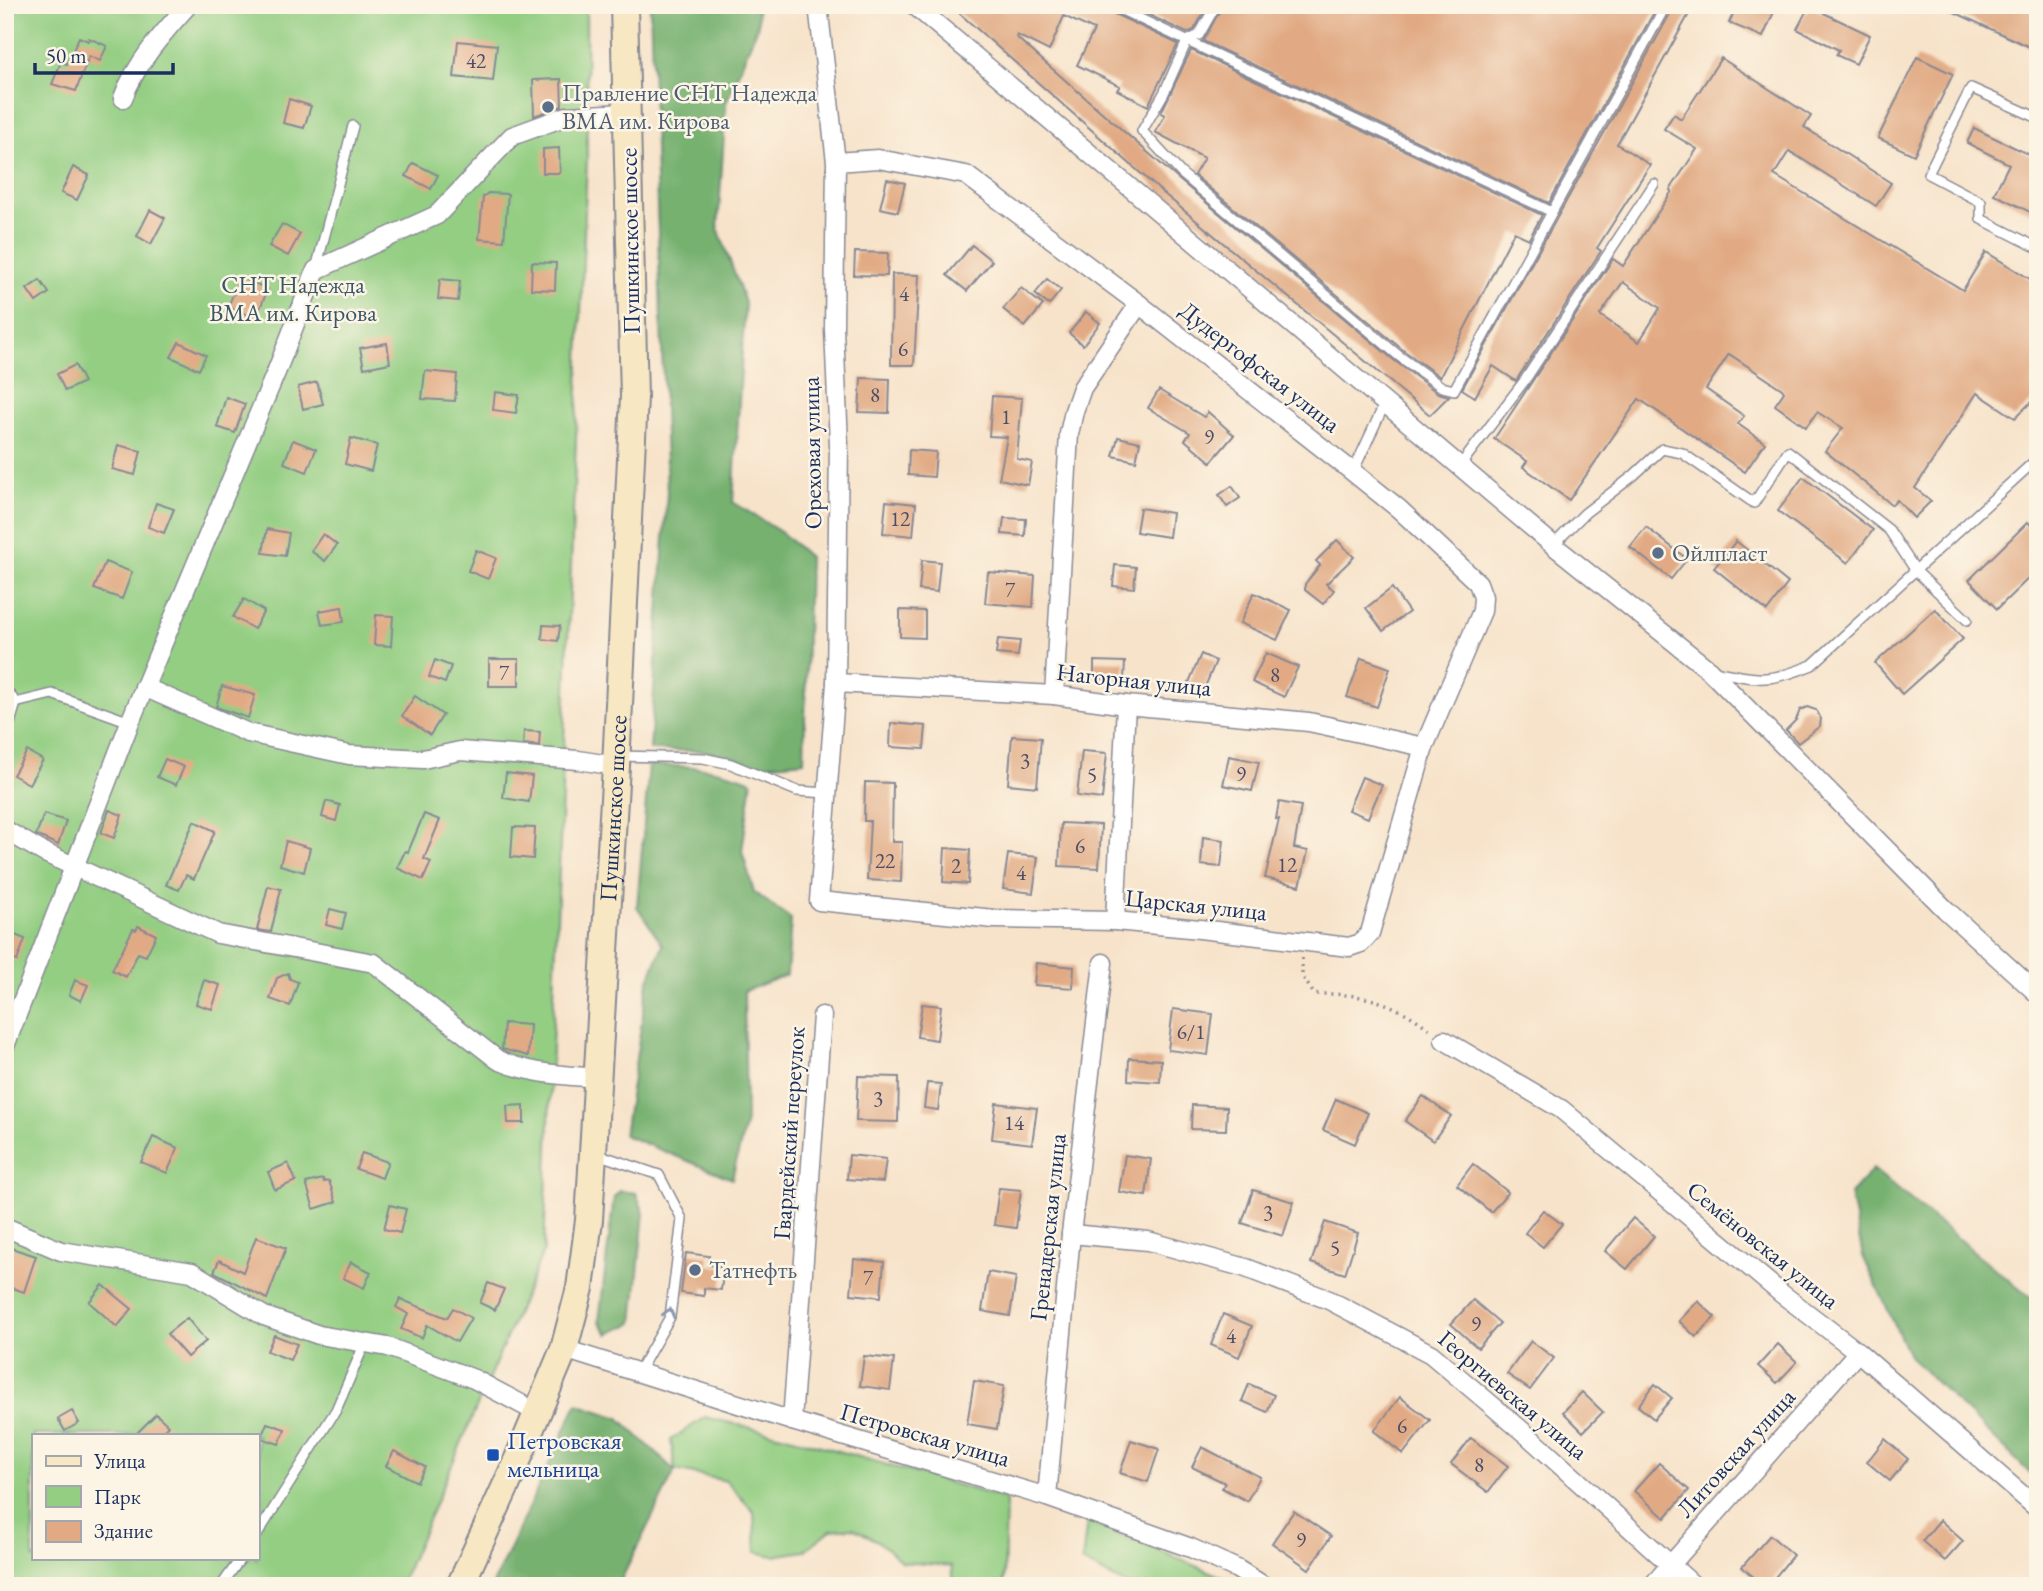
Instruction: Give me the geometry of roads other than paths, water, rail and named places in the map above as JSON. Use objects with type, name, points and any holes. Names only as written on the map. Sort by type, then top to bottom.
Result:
[{"type":"main road","name":"Пушкинское шоссе","points":[[460,1586],[564,1349],[580,1288],[589,1220],[634,397],[624,13]]},
{"type":"street","points":[[123,98],[129,80],[162,34],[188,5]]},
{"type":"street","name":"Ореховая улица","points":[[818,5],[836,162],[834,329],[839,445],[836,683],[820,901]]},
{"type":"street","points":[[914,5],[1459,467],[1709,670],[1946,910],[2038,993]]},
{"type":"street","points":[[5,1046],[144,687],[316,270],[437,215],[512,136],[567,116],[626,113]]},
{"type":"street","name":"Дудергофская улица","points":[[836,162],[878,159],[966,175],[1139,304],[1353,472],[1399,509],[1478,583],[1483,597],[1482,611],[1424,747]]},
{"type":"street","points":[[1054,695],[1069,434],[1074,411],[1082,388],[1139,304]]},
{"type":"street","name":"Нагорная улица","points":[[836,683],[1054,695],[1126,705],[1309,722],[1424,747]]},
{"type":"street","points":[[144,687],[248,733],[349,755],[423,759],[460,751],[616,761]]},
{"type":"street","points":[[5,724],[8,700]]},
{"type":"street","points":[[1115,921],[1126,705]]},
{"type":"street","name":"Царская улица","points":[[820,901],[994,919],[1115,921],[1349,947],[1361,943],[1370,933],[1424,747]]},
{"type":"street","points":[[5,830],[73,866],[218,934],[374,963],[498,1060],[512,1066],[545,1073],[597,1078]]},
{"type":"street","name":"Гренадерская улица","points":[[1047,1497],[1071,1234],[1103,963]]},
{"type":"street","name":"Гвардейский переулок","points":[[792,1422],[822,1016]]},
{"type":"street","name":"Семёновская улица","points":[[1444,1040],[1561,1109],[1772,1285],[1857,1352],[2038,1509]]},
{"type":"street","points":[[5,1227],[61,1251],[192,1272],[264,1316],[318,1335],[388,1347],[474,1379],[538,1413]]},
{"type":"street","name":"Георгиевская улица","points":[[1071,1234],[1147,1241],[1246,1268],[1329,1300],[1431,1354],[1527,1435],[1694,1586]]},
{"type":"street","name":"Петровская улица","points":[[564,1349],[792,1422],[1047,1497],[1192,1548],[1264,1586]]},
{"type":"street","name":"Литовская улица","points":[[1652,1586],[1857,1352]]},
{"type":"lane","points":[[1111,5],[1550,211]]},
{"type":"lane","points":[[1216,5],[1199,35],[1187,41],[1164,93],[1142,131],[1181,173],[1388,348],[1442,387],[1454,390],[1550,211],[1666,5]]},
{"type":"lane","points":[[2038,118],[1971,88],[1928,174],[1981,202],[1981,219],[2038,248]]},
{"type":"lane","points":[[316,270],[353,126]]},
{"type":"lane","points":[[1459,467],[1525,380],[1654,184]]},
{"type":"lane","points":[[1353,472],[1385,403]]},
{"type":"lane","points":[[1553,545],[1586,513],[1662,449],[1682,453],[1754,503],[1788,451],[1889,530],[1916,571],[1967,620]]},
{"type":"lane","points":[[1709,670],[1753,679],[1783,677],[1812,665],[2038,458]]},
{"type":"lane","points":[[8,700],[52,694],[130,722]]},
{"type":"lane","points":[[616,761],[703,758],[731,764],[797,791],[827,793]]},
{"type":"lane","points":[[593,1152],[659,1175],[682,1219],[670,1317],[638,1373]]},
{"type":"lane","points":[[259,1532],[336,1410],[365,1343]]},
{"type":"lane","points":[[221,1586],[240,1560]]},
{"type":"place","name":"Правление СНТ Надежда ВМА им. Кирова","points":[[548,107]]},
{"type":"place","name":"Ойлпласт","points":[[1658,553]]},
{"type":"place","name":"Татнефть","points":[[695,1270]]},
{"type":"place","name":"Петровская мельница","points":[[493,1455]]},
{"type":"park label","name":"СНТ Надежда ВМА им. Кирова","points":[[293,299]]}]
